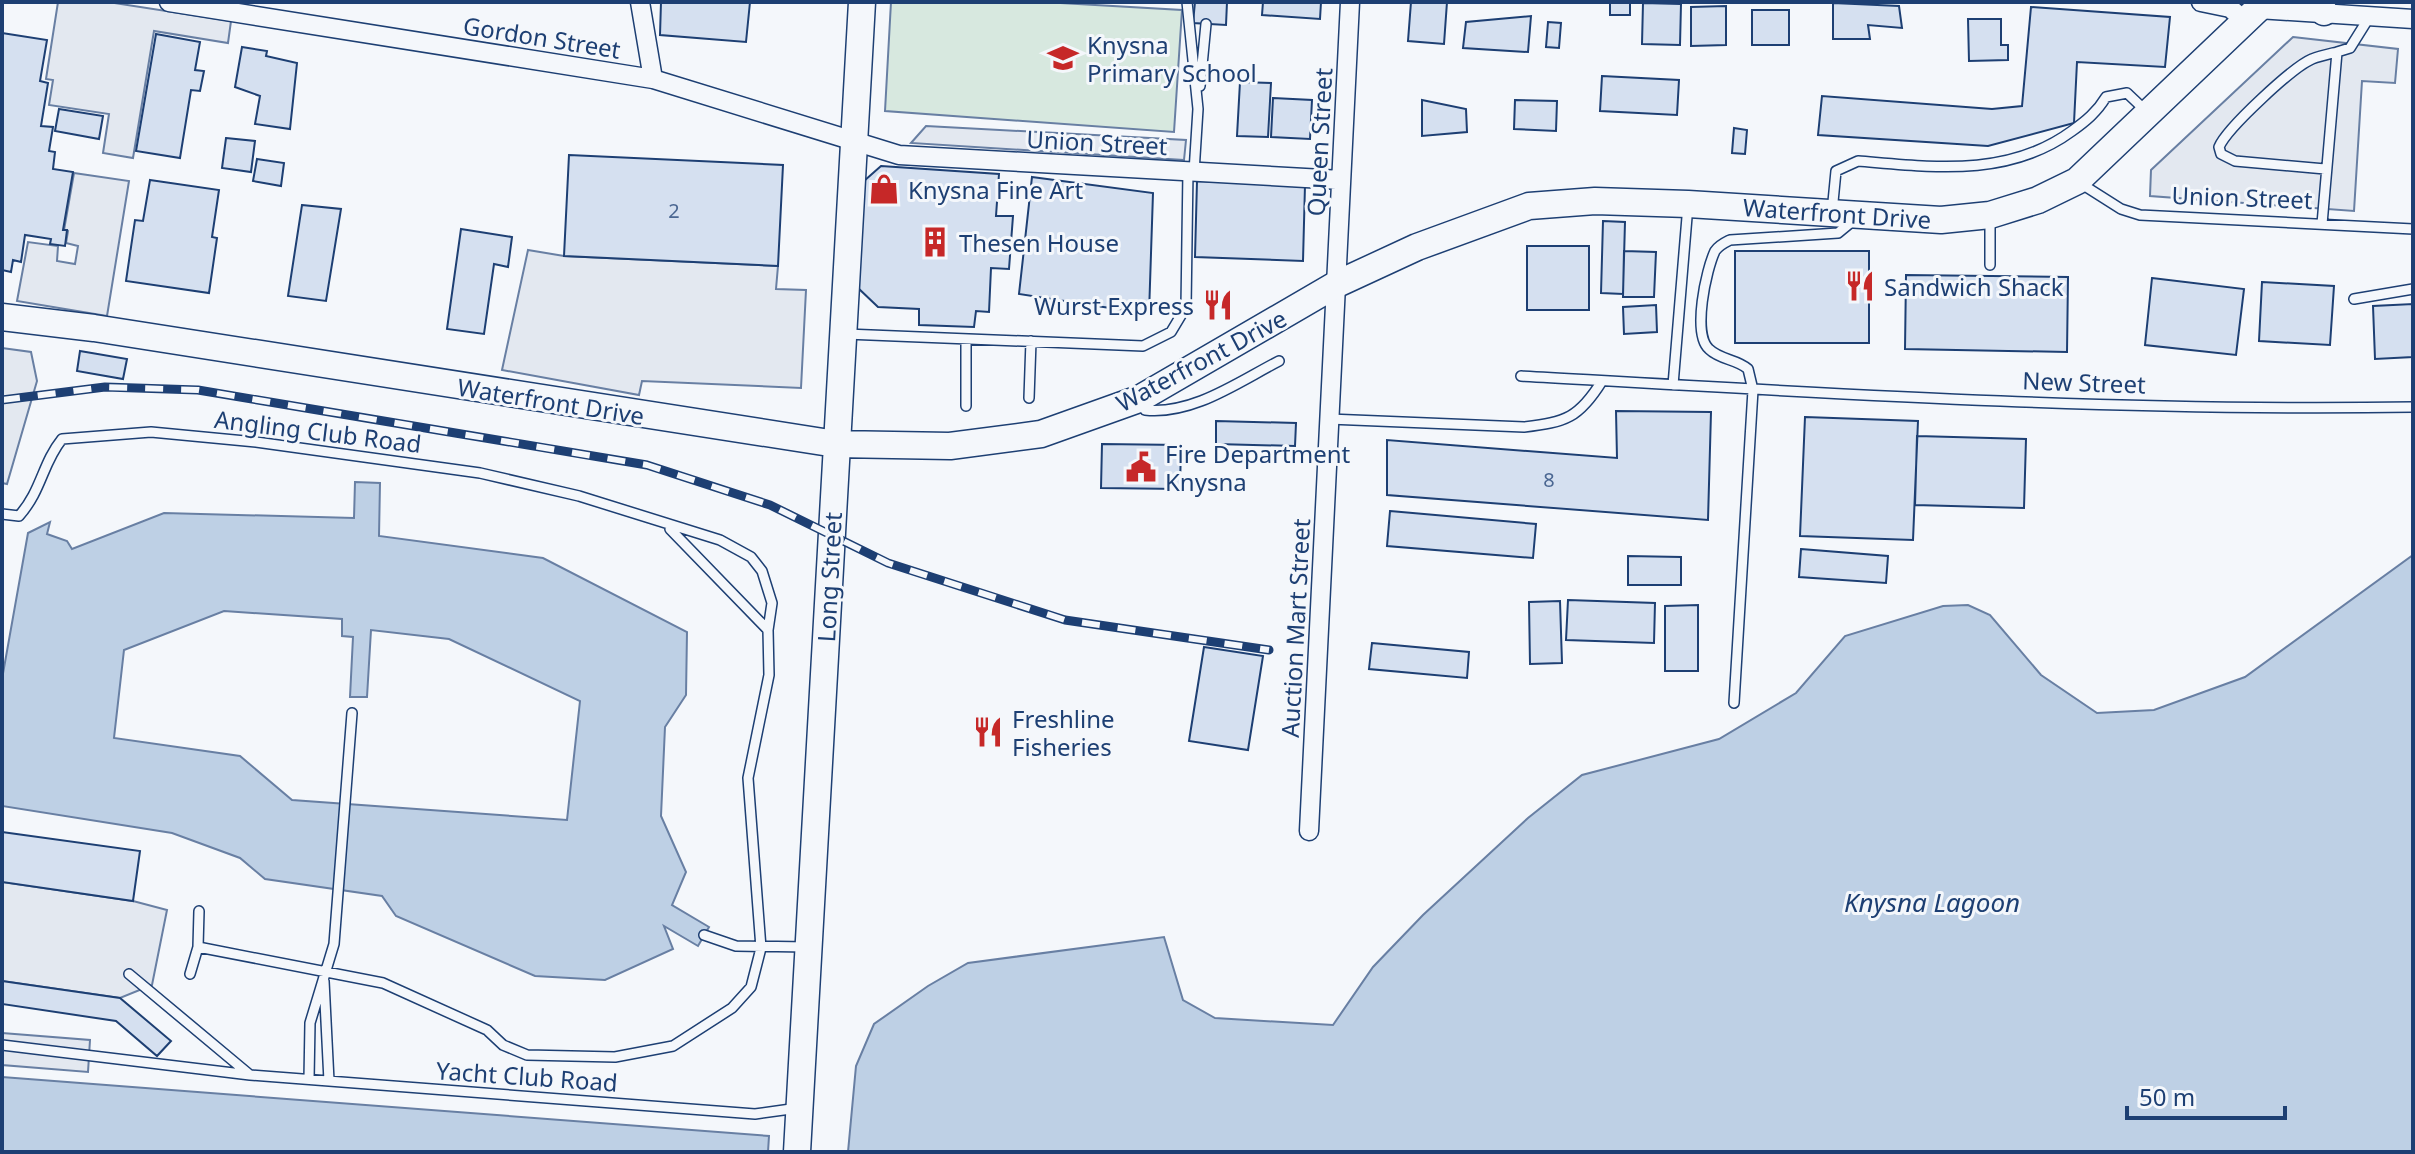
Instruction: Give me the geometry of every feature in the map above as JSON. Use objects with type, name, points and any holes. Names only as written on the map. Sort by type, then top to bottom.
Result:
[{"type":"street","name":"Gordon Street","points":[[169,2],[653,79],[853,140]]},
{"type":"street","points":[[640,2],[653,79]]},
{"type":"street","name":"Long Street","points":[[797,1152],[802,1108],[808,947],[862,2]]},
{"type":"street","name":"Queen Street","points":[[1337,284],[1350,2]]},
{"type":"street","points":[[2201,2],[2256,10],[2322,7],[2370,16],[2413,19]]},
{"type":"street","name":"Waterfront Drive","points":[[2,317],[94,328],[836,444],[950,446],[1003,441],[1041,434],[1139,399],[1337,284],[1417,247],[1529,206],[1595,201],[1688,204],[1941,220],[1990,215],[2038,200],[2077,181],[2256,10]]},
{"type":"street","name":"Union Street","points":[[853,140],[899,155],[1341,180]]},
{"type":"street","name":"Auction Mart Street","points":[[1309,831],[1337,284]]},
{"type":"lane","points":[[1187,2],[1198,109]]},
{"type":"lane","points":[[2325,169],[2235,161],[2221,154],[2219,147],[2227,132],[2300,67],[2314,58],[2350,48],[2370,16]]},
{"type":"lane","points":[[843,334],[1143,346],[1171,332],[1186,307],[1191,172],[1206,24]]},
{"type":"lane","points":[[2322,224],[2337,52]]},
{"type":"lane","points":[[1734,703],[1753,390],[1748,369],[1709,349],[1701,333],[1700,318],[1717,247],[1735,239],[1838,233],[1851,225],[1844,214],[1836,171],[1858,161],[1949,168],[2004,163],[2037,152],[2062,139],[2098,110],[2106,97],[2127,93],[2149,114]]},
{"type":"lane","name":"Union Street","points":[[2077,181],[2121,209],[2140,215],[2413,229]]},
{"type":"lane","points":[[1673,385],[1688,204]]},
{"type":"lane","points":[[1990,215],[1990,265]]},
{"type":"lane","points":[[2354,299],[2413,289]]},
{"type":"lane","points":[[966,339],[966,406]]},
{"type":"lane","points":[[1029,398],[1031,341]]},
{"type":"lane","points":[[1139,399],[1145,410],[1162,412],[1184,407],[1279,361]]},
{"type":"lane","name":"New Street","points":[[1521,376],[1753,390],[2283,409],[2413,407]]},
{"type":"lane","points":[[1329,419],[1524,427],[1570,418],[1587,406],[1602,381]]},
{"type":"lane","name":"Angling Club Road","points":[[2,514],[19,516],[32,501],[54,450],[62,439],[151,432],[303,448],[480,473],[579,496],[720,540],[751,557],[762,571],[772,603],[768,630],[769,675],[748,778],[761,948],[751,987],[732,1008],[673,1046],[615,1057],[527,1055],[503,1045],[487,1030],[383,983],[198,947]]},
{"type":"lane","name":"Angling Club Road","points":[[668,526],[768,630]]},
{"type":"lane","points":[[309,1079],[310,1023],[334,944],[334,906],[352,713]]},
{"type":"lane","points":[[190,974],[198,947],[199,911]]},
{"type":"lane","points":[[704,935],[736,946],[808,947]]},
{"type":"lane","points":[[324,973],[329,1081]]},
{"type":"lane","points":[[129,974],[250,1075]]},
{"type":"lane","name":"Yacht Club Road","points":[[2,1045],[250,1075],[755,1114],[802,1108]]},
{"type":"shaded area","points":[[58,2],[108,2],[231,21],[228,43],[154,31],[133,158],[103,153],[109,114],[49,105],[53,80],[46,79]]},
{"type":"shaded area","name":"Knysna Primary School","points":[[891,2],[1043,2],[1182,10],[1174,132],[885,111]]},
{"type":"shaded area","points":[[2293,37],[2398,49],[2395,83],[2362,81],[2354,211],[2150,196],[2151,170]]},
{"type":"shaded area","points":[[926,126],[1186,140],[1184,160],[911,143]]},
{"type":"shaded area","points":[[74,173],[129,181],[107,316],[17,301],[28,242],[58,246],[57,261],[75,264],[78,246],[66,243],[68,231],[64,230]]},
{"type":"shaded area","points":[[528,250],[564,256],[778,266],[776,289],[806,290],[801,388],[642,381],[639,395],[502,370]]},
{"type":"shaded area","points":[[2,348],[31,352],[37,381],[7,484],[2,483]]},
{"type":"shaded area","points":[[2,882],[133,901],[167,910],[152,985],[120,998],[2,981]]},
{"type":"shaded area","points":[[2,1033],[90,1040],[88,1072],[2,1065]]},
{"type":"water","points":[[355,482],[380,483],[379,536],[543,558],[687,632],[686,695],[665,727],[661,816],[686,872],[672,905],[709,927],[698,946],[664,926],[673,949],[605,980],[535,976],[396,916],[382,896],[265,879],[240,858],[172,833],[2,806],[2,679],[28,533],[50,522],[47,534],[67,541],[72,549],[164,513],[354,518]],"holes":[[[224,611],[342,619],[342,636],[353,637],[350,697],[367,697],[371,630],[449,639],[580,701],[567,820],[292,800],[240,756],[114,738],[124,650]]]},
{"type":"water","name":"Knysna Lagoon","points":[[2413,555],[2413,1152],[848,1152],[856,1066],[874,1024],[928,986],[968,963],[1164,937],[1183,1000],[1215,1018],[1333,1025],[1373,967],[1423,915],[1528,818],[1582,775],[1719,739],[1796,693],[1845,636],[1943,606],[1968,605],[1990,615],[2041,675],[2097,713],[2154,710],[2245,677]]},
{"type":"water","points":[[2,1077],[769,1136],[768,1152],[2,1152]]},
{"type":"building","points":[[661,2],[750,2],[746,42],[660,35]]},
{"type":"building","points":[[1195,2],[1227,2],[1226,25],[1193,23]]},
{"type":"building","points":[[1263,2],[1321,2],[1320,19],[1262,15]]},
{"type":"building","points":[[1411,2],[1447,2],[1444,44],[1408,41]]},
{"type":"building","points":[[1610,2],[1630,2],[1630,15],[1610,15]]},
{"type":"building","points":[[1643,3],[1681,4],[1680,45],[1642,44]]},
{"type":"building","points":[[1833,3],[1899,6],[1902,28],[1868,25],[1870,39],[1833,39]]},
{"type":"building","points":[[1726,6],[1726,45],[1691,46],[1691,7]]},
{"type":"building","points":[[2031,7],[2170,17],[2165,67],[2077,62],[2074,123],[1988,146],[1818,135],[1822,96],[1992,109],[2022,106]]},
{"type":"building","points":[[1752,10],[1789,10],[1789,45],[1752,45]]},
{"type":"building","points":[[1531,16],[1528,52],[1463,48],[1466,22]]},
{"type":"building","points":[[1968,19],[2001,19],[2001,45],[2008,45],[2008,60],[1969,61]]},
{"type":"building","points":[[1548,22],[1561,23],[1559,48],[1546,47]]},
{"type":"building","points":[[2,33],[47,40],[40,81],[48,83],[41,126],[53,127],[49,151],[55,152],[53,169],[73,172],[63,230],[67,230],[65,246],[50,244],[51,239],[25,235],[21,262],[13,260],[11,272],[2,270]]},
{"type":"building","points":[[156,34],[200,42],[195,70],[204,71],[200,91],[191,90],[180,158],[136,151]]},
{"type":"building","points":[[242,47],[267,51],[266,56],[297,63],[290,129],[255,124],[260,96],[235,87]]},
{"type":"building","points":[[1602,76],[1679,80],[1677,115],[1600,111]]},
{"type":"building","points":[[1240,82],[1271,83],[1268,137],[1237,136]]},
{"type":"building","points":[[1273,98],[1312,100],[1310,139],[1271,137]]},
{"type":"building","points":[[1422,100],[1466,109],[1467,132],[1422,136]]},
{"type":"building","points":[[1515,100],[1557,101],[1556,131],[1514,129]]},
{"type":"building","points":[[59,109],[103,116],[99,139],[55,131]]},
{"type":"building","points":[[1734,128],[1747,130],[1745,154],[1732,153]]},
{"type":"building","points":[[226,138],[255,141],[251,172],[222,168]]},
{"type":"building","points":[[569,155],[783,165],[778,266],[564,256]]},
{"type":"building","points":[[257,159],[284,163],[281,186],[253,181]]},
{"type":"building","name":"Thesen House","points":[[881,166],[999,174],[996,216],[1013,216],[1009,269],[991,268],[989,312],[976,311],[974,327],[919,325],[919,309],[878,307],[856,286],[864,181]]},
{"type":"building","points":[[1032,177],[1153,193],[1149,314],[1019,294]]},
{"type":"building","points":[[150,180],[219,190],[212,237],[217,238],[209,293],[126,281],[135,220],[143,221]]},
{"type":"building","points":[[1197,181],[1305,185],[1303,261],[1195,257]]},
{"type":"building","points":[[302,205],[341,209],[326,301],[288,296]]},
{"type":"building","points":[[1603,221],[1625,222],[1623,294],[1601,293]]},
{"type":"building","points":[[461,229],[512,237],[508,267],[494,264],[484,334],[447,329]]},
{"type":"building","points":[[1527,246],[1589,246],[1589,310],[1527,310]]},
{"type":"building","points":[[1624,251],[1656,252],[1654,297],[1623,297]]},
{"type":"building","points":[[1735,251],[1869,251],[1869,343],[1735,343]]},
{"type":"building","points":[[1906,275],[2068,277],[2067,352],[1905,349]]},
{"type":"building","points":[[2152,278],[2244,289],[2236,355],[2145,345]]},
{"type":"building","points":[[2262,282],[2334,286],[2330,345],[2259,341]]},
{"type":"building","points":[[2413,304],[2413,357],[2375,359],[2373,306]]},
{"type":"building","points":[[1656,305],[1657,332],[1624,334],[1623,307]]},
{"type":"building","points":[[80,351],[127,359],[123,379],[77,371]]},
{"type":"building","points":[[1616,411],[1711,412],[1708,520],[1387,495],[1387,440],[1617,458]]},
{"type":"building","points":[[1805,417],[1918,421],[1913,540],[1800,536]]},
{"type":"building","points":[[1216,421],[1296,423],[1295,446],[1216,444]]},
{"type":"building","points":[[1917,436],[2026,439],[2024,508],[1915,505]]},
{"type":"building","name":"Fire Department Knysna","points":[[1102,444],[1181,445],[1180,489],[1101,488]]},
{"type":"building","points":[[1390,511],[1536,524],[1533,558],[1387,546]]},
{"type":"building","points":[[1801,549],[1888,556],[1886,583],[1799,577]]},
{"type":"building","points":[[1628,556],[1681,557],[1681,585],[1628,585]]},
{"type":"building","points":[[1568,600],[1655,603],[1654,643],[1566,640]]},
{"type":"building","points":[[1560,601],[1562,663],[1530,664],[1529,602]]},
{"type":"building","points":[[1698,605],[1698,671],[1665,671],[1665,606]]},
{"type":"building","points":[[1372,643],[1469,652],[1467,678],[1369,669]]},
{"type":"building","points":[[1204,647],[1263,656],[1248,750],[1189,741]]},
{"type":"building","points":[[2,832],[140,851],[133,901],[2,882]]},
{"type":"building","points":[[2,981],[120,998],[171,1041],[157,1056],[116,1021],[2,1004]]},
{"type":"railway","points":[[2,400],[105,387],[198,390],[647,465],[770,505],[888,563],[1065,620],[1269,650]]},
{"type":"place","name":"Knysna Primary School","points":[[1063,58]]},
{"type":"place","name":"Knysna Fine Art","points":[[884,189]]},
{"type":"place","name":"Thesen House","points":[[935,242]]},
{"type":"place","name":"Sandwich Shack","points":[[1860,286]]},
{"type":"place","name":"Wurst Express","points":[[1218,305]]},
{"type":"place","name":"Fire Department Knysna","points":[[1141,467]]},
{"type":"place","name":"Freshline Fisheries","points":[[988,732]]}]
